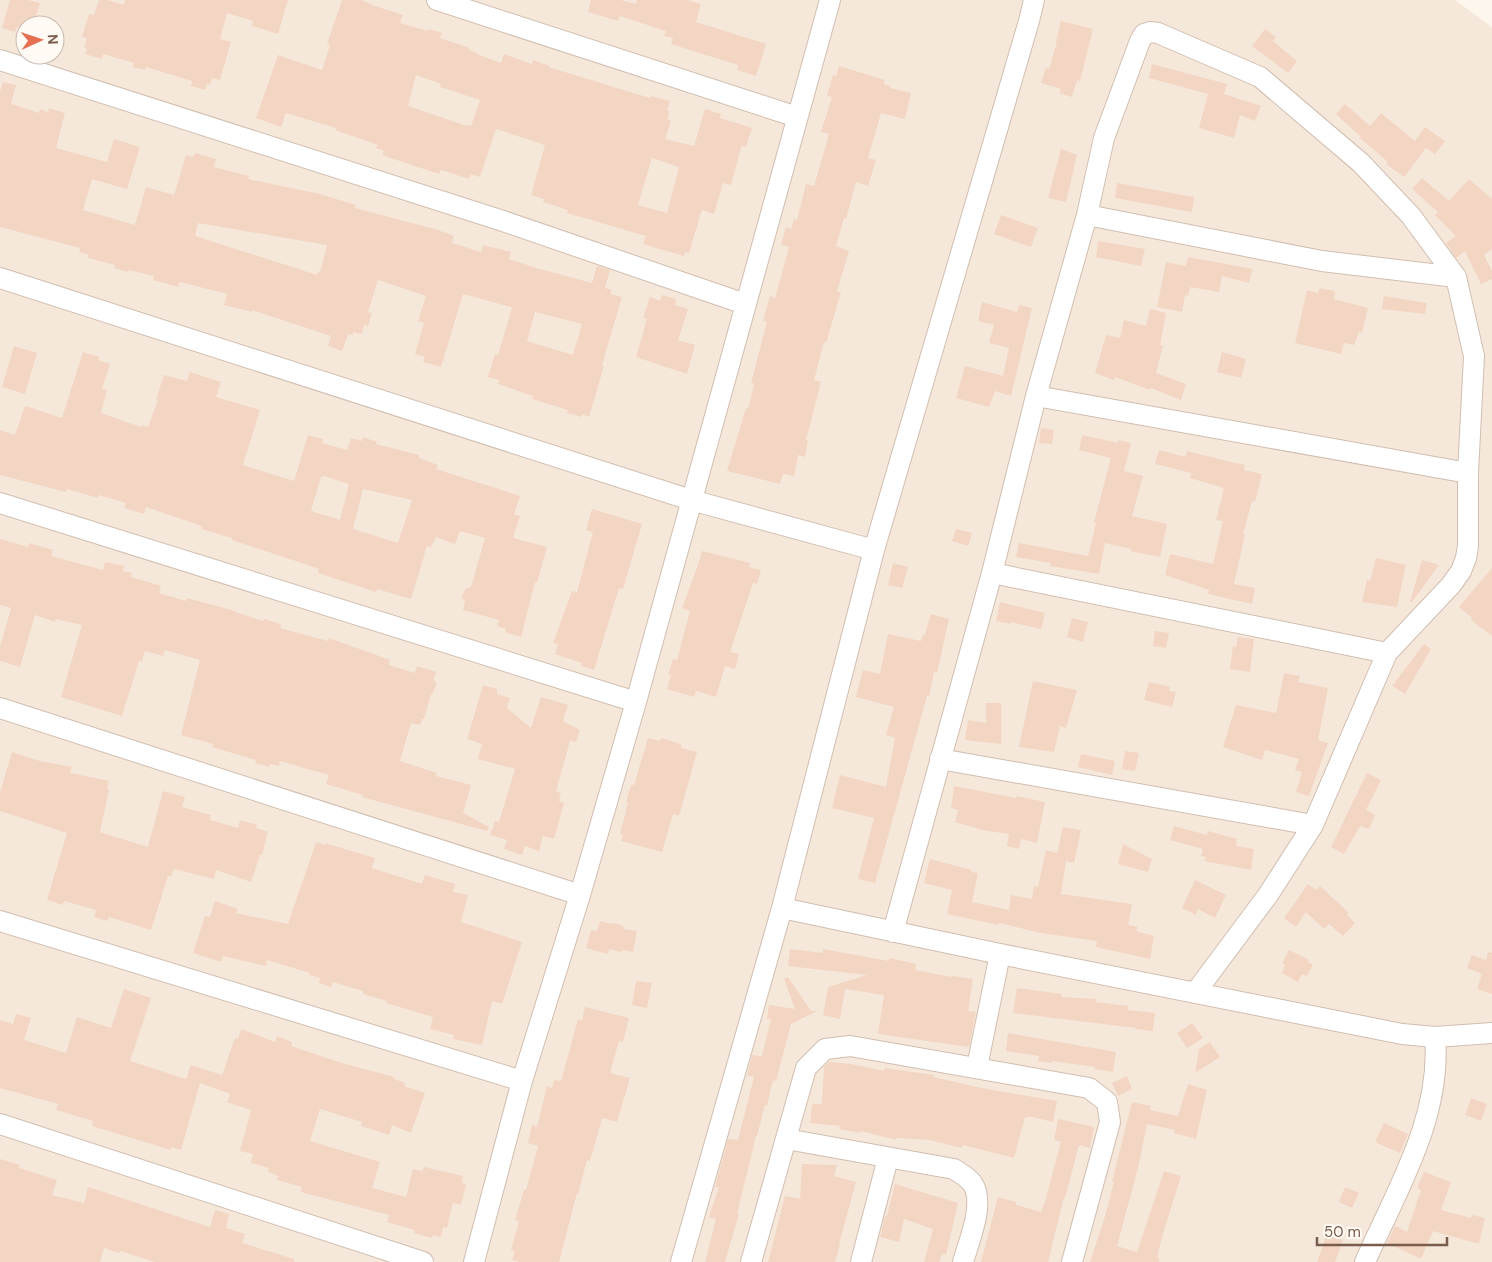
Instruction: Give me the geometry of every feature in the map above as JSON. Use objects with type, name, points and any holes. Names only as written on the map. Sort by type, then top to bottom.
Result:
[{"type":"street","points":[[437,0],[797,117]]},
{"type":"street","points":[[474,1262],[522,1081],[580,895],[636,702],[830,0]]},
{"type":"street","points":[[681,1262],[782,908],[874,550],[1034,0]]},
{"type":"street","points":[[893,932],[992,573],[1036,396],[1087,215],[1104,138],[1140,41],[1144,34],[1150,32],[1158,33],[1260,77],[1361,163],[1411,216],[1456,277],[1474,356],[1468,473],[1468,546],[1461,571],[1451,585],[1387,653],[1313,825],[1268,895],[1195,993]]},
{"type":"street","points":[[0,60],[500,220],[745,304]]},
{"type":"street","points":[[1087,215],[1322,261],[1456,277]]},
{"type":"street","points":[[0,278],[691,500],[874,550]]},
{"type":"street","points":[[1036,396],[1468,473]]},
{"type":"street","points":[[0,503],[636,702]]},
{"type":"street","points":[[992,573],[1387,653]]},
{"type":"street","points":[[0,708],[580,895]]},
{"type":"street","points":[[940,759],[1313,825]]},
{"type":"street","points":[[782,908],[1000,954],[1402,1034],[1435,1037],[1492,1034]]},
{"type":"street","points":[[0,921],[522,1081]]},
{"type":"street","points":[[977,1067],[1000,954]]},
{"type":"street","points":[[1365,1262],[1414,1156],[1426,1119],[1434,1083],[1435,1037]]},
{"type":"street","points":[[751,1262],[806,1068],[825,1049],[850,1046],[1089,1088],[1107,1102],[1110,1122],[1072,1262]]},
{"type":"street","points":[[0,1124],[423,1262]]},
{"type":"street","points":[[786,1139],[954,1170],[965,1176],[974,1185],[978,1196],[978,1207],[963,1262]]},
{"type":"street","points":[[861,1262],[888,1158]]},
{"type":"shaded area","points":[[0,0],[1455,0],[1492,27],[1492,1262],[0,1262]]},
{"type":"building","points":[[10,0],[28,0],[40,3],[36,15],[15,15],[15,32],[2,28]]},
{"type":"building","points":[[99,0],[108,0],[124,5],[125,0],[288,0],[278,34],[252,26],[253,21],[227,13],[220,39],[231,42],[220,80],[212,78],[210,85],[207,84],[205,90],[191,86],[192,81],[146,67],[145,70],[133,67],[134,63],[103,54],[102,59],[85,54],[87,48],[84,47],[87,38],[82,37],[89,14],[94,15]]},
{"type":"building","points":[[342,0],[361,0],[403,15],[400,23],[442,33],[440,38],[470,48],[469,50],[477,54],[501,63],[504,54],[532,64],[533,60],[549,67],[650,98],[651,96],[670,101],[667,111],[670,111],[667,119],[671,121],[665,139],[694,146],[705,109],[721,114],[720,118],[752,128],[746,147],[742,145],[731,185],[723,183],[714,214],[702,210],[689,253],[685,252],[684,256],[643,244],[646,236],[567,213],[568,210],[543,202],[544,199],[531,195],[545,145],[496,129],[480,177],[471,174],[469,179],[441,170],[439,174],[382,155],[384,151],[376,148],[378,145],[335,130],[336,128],[286,113],[281,127],[256,118],[278,55],[322,70],[330,45],[327,44]],"holes":[[[416,75],[441,84],[440,87],[480,100],[471,126],[408,106]],[[652,158],[679,167],[667,213],[638,205]]]},
{"type":"building","points":[[591,0],[621,0],[636,4],[637,0],[687,0],[701,4],[696,22],[766,44],[756,76],[737,70],[738,65],[671,44],[673,38],[664,36],[666,31],[620,16],[618,21],[588,12]]},
{"type":"building","points":[[1061,21],[1093,29],[1080,81],[1077,80],[1072,97],[1059,93],[1061,89],[1041,83],[1046,68],[1049,69]]},
{"type":"building","points":[[1265,29],[1276,37],[1273,41],[1297,61],[1288,73],[1252,46]]},
{"type":"building","points":[[1152,64],[1227,84],[1224,94],[1261,106],[1255,121],[1240,115],[1234,138],[1199,128],[1208,94],[1149,78]]},
{"type":"building","points":[[839,66],[885,80],[884,84],[890,86],[890,88],[911,93],[905,119],[881,113],[868,158],[876,160],[868,186],[856,182],[836,246],[849,251],[837,291],[841,292],[826,343],[824,342],[814,380],[821,382],[806,440],[808,440],[805,457],[798,455],[794,476],[783,474],[780,484],[727,471],[746,408],[748,409],[754,384],[751,383],[767,322],[763,321],[770,296],[775,298],[789,247],[781,245],[786,227],[791,229],[794,219],[797,220],[806,184],[814,186],[829,134],[821,132],[832,97],[827,96],[833,75],[836,76]]},
{"type":"building","points":[[3,82],[16,85],[11,104],[39,113],[40,109],[48,112],[49,108],[65,113],[56,148],[107,162],[114,139],[140,147],[127,189],[92,179],[83,210],[135,225],[146,187],[174,195],[186,155],[193,157],[195,153],[216,159],[214,167],[249,176],[248,179],[320,194],[356,205],[355,208],[438,230],[454,236],[452,243],[481,252],[483,245],[511,252],[509,259],[540,269],[592,283],[597,266],[610,270],[605,288],[612,290],[610,294],[622,297],[589,417],[582,414],[581,417],[567,413],[568,410],[532,399],[533,396],[498,384],[499,380],[488,377],[495,354],[498,355],[511,307],[463,294],[441,367],[423,362],[425,357],[415,354],[424,323],[418,321],[426,296],[378,280],[368,312],[372,313],[368,326],[364,325],[362,334],[353,332],[353,335],[348,334],[342,351],[328,346],[331,336],[252,310],[252,312],[224,305],[227,294],[180,282],[178,287],[153,280],[154,276],[129,270],[128,272],[114,268],[115,265],[88,258],[89,255],[79,252],[80,248],[0,227],[0,92]],"holes":[[[198,223],[327,245],[320,272],[317,275],[195,236]],[[535,312],[582,324],[573,355],[527,341]]]},
{"type":"building","points":[[1345,104],[1370,126],[1381,113],[1415,141],[1425,127],[1445,141],[1435,154],[1426,148],[1404,177],[1386,164],[1388,162],[1336,114]]},
{"type":"building","points":[[1061,149],[1077,155],[1066,202],[1048,198]]},
{"type":"building","points":[[1422,178],[1449,201],[1469,179],[1492,199],[1492,249],[1484,255],[1492,271],[1492,279],[1481,284],[1465,251],[1456,258],[1446,243],[1456,236],[1435,215],[1438,212],[1412,189]]},
{"type":"building","points":[[1117,183],[1194,197],[1192,212],[1115,198]]},
{"type":"building","points":[[1001,215],[1038,228],[1031,247],[994,234]]},
{"type":"building","points":[[1098,241],[1145,249],[1141,266],[1096,257]]},
{"type":"building","points":[[1188,257],[1253,269],[1249,283],[1222,276],[1219,292],[1190,287],[1188,296],[1185,295],[1182,312],[1157,307],[1166,262],[1186,266]]},
{"type":"building","points":[[1319,288],[1335,291],[1334,299],[1368,308],[1362,333],[1359,332],[1354,345],[1344,343],[1341,354],[1295,343],[1307,290],[1318,293]]},
{"type":"building","points":[[662,295],[676,299],[675,305],[688,309],[678,340],[695,345],[687,374],[636,357],[647,319],[643,318],[650,297],[660,301]]},
{"type":"building","points":[[1384,296],[1427,303],[1425,314],[1382,309]]},
{"type":"building","points":[[982,302],[1017,312],[1019,305],[1032,308],[1011,396],[995,391],[989,407],[956,398],[965,366],[1003,376],[1009,348],[989,343],[994,325],[978,321]]},
{"type":"building","points":[[1150,309],[1166,313],[1160,345],[1163,346],[1156,373],[1186,384],[1181,400],[1151,388],[1150,390],[1115,377],[1114,380],[1095,373],[1106,335],[1120,338],[1124,320],[1146,326]]},
{"type":"building","points":[[14,346],[37,353],[25,394],[2,387]]},
{"type":"building","points":[[83,352],[99,357],[98,360],[110,364],[102,389],[107,390],[101,413],[141,427],[141,425],[148,427],[158,400],[156,399],[164,375],[187,381],[190,372],[221,382],[216,397],[260,410],[243,465],[294,481],[308,435],[323,439],[322,443],[347,450],[351,438],[362,441],[363,437],[377,442],[376,444],[419,455],[419,458],[438,465],[436,469],[520,496],[514,514],[520,516],[513,538],[547,547],[537,583],[535,582],[521,637],[505,632],[506,629],[497,626],[499,620],[463,610],[465,601],[462,598],[465,589],[471,587],[485,538],[460,531],[455,544],[436,537],[431,547],[427,546],[411,599],[377,589],[376,592],[318,573],[319,569],[201,529],[202,526],[146,507],[144,514],[124,508],[126,503],[99,495],[98,498],[67,489],[66,492],[0,475],[0,430],[15,435],[25,406],[62,418]],"holes":[[[324,476],[349,484],[340,520],[311,511],[321,477]],[[363,489],[412,500],[398,543],[353,529]]]},
{"type":"building","points":[[1222,352],[1246,359],[1241,378],[1217,372]]},
{"type":"building","points":[[1041,428],[1054,430],[1052,444],[1039,443]]},
{"type":"building","points":[[1082,435],[1118,443],[1118,440],[1131,443],[1124,471],[1143,476],[1132,516],[1167,524],[1160,557],[1130,551],[1131,549],[1105,543],[1099,574],[1050,566],[1051,563],[1016,557],[1019,543],[1088,556],[1096,523],[1094,522],[1111,458],[1079,450]]},
{"type":"building","points":[[1159,450],[1185,457],[1187,451],[1245,465],[1244,470],[1262,474],[1255,502],[1252,501],[1243,534],[1245,534],[1234,584],[1255,588],[1252,604],[1208,594],[1209,590],[1165,575],[1170,554],[1213,564],[1223,521],[1216,520],[1224,488],[1190,478],[1191,473],[1155,464]]},
{"type":"building","points":[[592,509],[642,524],[623,589],[619,588],[594,670],[581,666],[582,663],[555,654],[558,644],[553,643],[572,591],[577,592],[593,532],[586,530]]},
{"type":"building","points":[[956,529],[972,533],[968,546],[952,541]]},
{"type":"building","points":[[0,539],[28,547],[29,543],[53,550],[51,556],[103,570],[105,562],[124,566],[123,571],[132,573],[131,577],[161,586],[159,593],[186,601],[187,598],[263,621],[264,619],[281,624],[280,628],[328,641],[329,638],[390,660],[389,665],[415,673],[417,666],[436,672],[433,680],[437,683],[431,694],[424,719],[422,719],[420,725],[411,723],[400,761],[437,773],[436,776],[471,785],[463,813],[489,827],[487,831],[362,797],[363,795],[326,784],[329,775],[280,761],[279,766],[270,764],[269,767],[255,763],[256,760],[212,747],[213,744],[181,735],[200,660],[165,650],[163,656],[145,651],[142,661],[139,661],[122,716],[61,697],[82,625],[56,619],[55,622],[35,615],[20,667],[0,661],[0,647],[11,608],[0,605]]},
{"type":"building","points":[[702,551],[750,563],[749,567],[761,570],[757,584],[753,583],[730,652],[739,654],[735,669],[725,666],[716,697],[696,691],[694,697],[667,689],[671,675],[668,675],[673,659],[677,660],[690,611],[682,608]]},
{"type":"building","points":[[1376,558],[1406,565],[1397,607],[1362,602],[1367,580],[1370,581]]},
{"type":"building","points":[[1422,560],[1439,565],[1412,602],[1410,602]]},
{"type":"building","points":[[893,563],[908,567],[902,588],[888,585]]},
{"type":"building","points":[[1492,568],[1492,636],[1471,620],[1472,618],[1459,607]]},
{"type":"building","points":[[1000,602],[1045,613],[1041,629],[1011,622],[1011,624],[996,621]]},
{"type":"building","points":[[931,614],[949,619],[937,673],[934,672],[929,696],[927,696],[875,883],[858,879],[874,818],[832,808],[840,775],[886,787],[895,738],[886,735],[894,707],[856,697],[863,670],[880,674],[888,634],[921,641],[923,635],[925,635]]},
{"type":"building","points":[[1072,618],[1088,622],[1083,642],[1067,637]]},
{"type":"building","points":[[1155,631],[1169,633],[1166,648],[1153,646]]},
{"type":"building","points":[[1238,637],[1254,639],[1250,672],[1230,669],[1233,646],[1236,647]]},
{"type":"building","points":[[1424,644],[1431,649],[1405,694],[1392,686]]},
{"type":"building","points":[[1284,673],[1300,676],[1298,682],[1328,688],[1318,740],[1328,743],[1309,796],[1296,792],[1302,772],[1295,770],[1299,759],[1265,750],[1262,760],[1223,747],[1236,705],[1276,713]]},
{"type":"building","points":[[1033,681],[1077,690],[1066,728],[1060,726],[1054,752],[1019,747]]},
{"type":"building","points":[[1149,682],[1170,687],[1169,691],[1176,692],[1172,707],[1144,700]]},
{"type":"building","points":[[483,685],[497,689],[497,694],[510,698],[507,708],[531,728],[541,697],[568,705],[563,721],[580,730],[576,742],[570,741],[556,791],[561,793],[559,801],[564,803],[554,839],[543,836],[539,851],[525,846],[522,855],[504,849],[507,840],[490,835],[495,821],[499,822],[515,769],[478,759],[482,744],[467,739]]},
{"type":"building","points":[[986,703],[1001,703],[1001,744],[965,740],[968,720],[986,723]]},
{"type":"building","points":[[648,738],[660,741],[661,738],[681,744],[681,748],[697,752],[679,816],[673,814],[662,852],[621,841],[623,835],[620,834],[628,803],[626,802],[631,785],[634,785]]},
{"type":"building","points":[[1125,751],[1139,753],[1135,771],[1122,769]]},
{"type":"building","points":[[12,752],[40,761],[72,767],[70,773],[109,781],[100,832],[148,847],[163,791],[185,797],[182,807],[211,815],[210,820],[238,828],[240,820],[257,825],[256,828],[268,832],[262,855],[260,855],[251,882],[216,870],[214,879],[174,869],[171,877],[168,876],[151,930],[109,917],[108,921],[94,917],[96,910],[64,901],[63,905],[47,900],[67,833],[0,811],[0,793]]},
{"type":"building","points":[[1081,754],[1115,761],[1112,775],[1078,767]]},
{"type":"building","points":[[1367,773],[1381,780],[1366,810],[1375,815],[1369,829],[1360,826],[1344,854],[1331,847]]},
{"type":"building","points":[[954,786],[1045,802],[1037,843],[1021,839],[1019,849],[1007,846],[1009,834],[982,830],[955,822],[958,810],[951,808]]},
{"type":"building","points":[[1174,826],[1207,835],[1208,831],[1237,839],[1236,846],[1254,849],[1251,870],[1204,861],[1206,857],[1201,856],[1203,849],[1170,840]]},
{"type":"building","points":[[1063,827],[1081,830],[1074,863],[1066,861],[1061,894],[1132,904],[1128,925],[1138,927],[1136,931],[1154,936],[1150,959],[1096,947],[1097,941],[1041,933],[947,914],[952,890],[924,883],[930,859],[972,870],[971,872],[978,873],[972,902],[1009,910],[1011,895],[1032,899],[1034,886],[1038,887],[1046,850],[1057,853]]},
{"type":"building","points":[[316,842],[375,858],[372,868],[422,884],[425,875],[455,884],[453,892],[468,895],[461,922],[522,942],[502,1004],[492,1001],[482,1045],[453,1039],[454,1035],[430,1029],[433,1017],[386,1003],[387,1001],[363,994],[363,991],[333,982],[331,987],[319,983],[320,978],[309,975],[310,973],[267,960],[266,966],[223,956],[221,962],[193,953],[205,916],[210,917],[215,901],[238,909],[236,913],[288,924]]},
{"type":"building","points":[[1123,844],[1152,859],[1148,872],[1118,864]]},
{"type":"building","points":[[1195,880],[1226,895],[1215,918],[1198,909],[1196,915],[1182,908]]},
{"type":"building","points":[[1308,884],[1316,890],[1320,886],[1349,913],[1347,915],[1355,923],[1343,936],[1329,924],[1324,929],[1306,912],[1296,927],[1284,918]]},
{"type":"building","points":[[600,921],[614,923],[623,926],[624,929],[637,931],[633,952],[624,950],[620,952],[609,949],[608,954],[586,948],[591,930],[597,931]]},
{"type":"building","points":[[790,949],[823,953],[823,949],[889,961],[890,958],[916,964],[915,970],[973,979],[968,1011],[976,1012],[969,1047],[878,1034],[884,995],[845,989],[840,1019],[823,1015],[828,987],[867,975],[788,966]]},
{"type":"building","points":[[1289,950],[1309,960],[1308,962],[1313,965],[1307,976],[1302,974],[1298,982],[1282,973],[1285,965],[1282,963]]},
{"type":"building","points":[[1488,952],[1492,953],[1492,994],[1477,989],[1482,974],[1467,968],[1472,955],[1486,960]]},
{"type":"building","points":[[788,977],[811,1011],[817,1011],[791,1024],[776,1081],[773,1080],[767,1106],[765,1105],[756,1136],[737,1214],[739,1214],[725,1262],[705,1262],[716,1219],[709,1217],[719,1187],[715,1187],[728,1139],[738,1140],[754,1077],[747,1075],[752,1055],[762,1056],[771,1019],[767,1019],[769,1005],[795,1009],[784,979]]},
{"type":"building","points":[[636,981],[652,983],[647,1008],[632,1005]]},
{"type":"building","points":[[1017,988],[1062,994],[1062,997],[1096,999],[1096,1002],[1128,1006],[1128,1010],[1155,1013],[1153,1031],[1013,1013]]},
{"type":"building","points":[[124,989],[151,998],[130,1061],[186,1079],[191,1065],[222,1075],[235,1038],[238,1039],[241,1029],[275,1042],[277,1036],[292,1042],[291,1046],[342,1063],[394,1077],[394,1079],[405,1083],[404,1086],[425,1093],[411,1133],[392,1125],[389,1135],[361,1126],[362,1122],[320,1109],[310,1141],[380,1162],[372,1188],[406,1197],[413,1169],[422,1171],[424,1167],[463,1176],[462,1183],[466,1184],[461,1205],[453,1203],[447,1228],[443,1227],[441,1237],[433,1235],[432,1238],[414,1233],[414,1230],[387,1222],[389,1215],[301,1192],[302,1187],[277,1180],[278,1176],[268,1172],[269,1168],[251,1163],[253,1154],[240,1151],[251,1110],[227,1102],[230,1094],[200,1083],[181,1150],[172,1147],[171,1150],[92,1126],[93,1121],[56,1110],[58,1104],[0,1088],[0,1020],[13,1024],[16,1014],[31,1018],[24,1040],[66,1053],[77,1017],[111,1028]]},
{"type":"building","points":[[585,1007],[629,1018],[623,1042],[619,1041],[610,1073],[630,1078],[617,1122],[602,1119],[590,1161],[587,1160],[577,1193],[559,1262],[520,1262],[512,1260],[515,1251],[511,1250],[519,1221],[515,1220],[524,1190],[526,1190],[538,1146],[528,1143],[532,1125],[537,1127],[547,1086],[552,1088],[554,1080],[561,1081],[578,1019],[582,1020]]},
{"type":"building","points":[[1192,1023],[1203,1038],[1187,1048],[1177,1033]]},
{"type":"building","points":[[1008,1033],[1116,1052],[1113,1072],[1094,1069],[1095,1067],[1038,1061],[1039,1056],[1006,1051]]},
{"type":"building","points":[[1210,1042],[1220,1057],[1195,1073],[1199,1049]]},
{"type":"building","points":[[829,1062],[851,1064],[884,1071],[885,1068],[934,1075],[933,1077],[982,1088],[1057,1101],[1053,1122],[1028,1116],[1028,1118],[1025,1117],[1014,1158],[963,1145],[962,1148],[930,1140],[896,1138],[896,1140],[861,1131],[860,1133],[839,1129],[840,1126],[810,1123],[812,1104],[822,1104],[824,1067]]},
{"type":"building","points":[[1127,1076],[1132,1089],[1118,1096],[1112,1083]]},
{"type":"building","points":[[1188,1084],[1207,1090],[1196,1139],[1174,1133],[1175,1130],[1147,1124],[1139,1164],[1117,1246],[1137,1252],[1164,1171],[1181,1176],[1162,1237],[1157,1258],[1159,1258],[1159,1262],[1090,1262],[1106,1213],[1132,1102],[1151,1106],[1150,1110],[1178,1116]]},
{"type":"building","points":[[1471,1098],[1487,1104],[1481,1121],[1465,1115]]},
{"type":"building","points":[[1058,1119],[1094,1127],[1090,1148],[1079,1145],[1048,1262],[981,1262],[998,1197],[1016,1202],[1016,1205],[1041,1212],[1061,1142],[1054,1140]]},
{"type":"building","points":[[1384,1123],[1408,1134],[1400,1153],[1375,1142]]},
{"type":"building","points":[[0,1159],[20,1165],[19,1168],[57,1180],[52,1195],[84,1203],[88,1187],[210,1227],[215,1210],[229,1214],[226,1228],[245,1234],[242,1243],[294,1259],[294,1262],[155,1262],[104,1248],[100,1262],[0,1262]]},
{"type":"building","points":[[802,1164],[837,1165],[834,1176],[856,1182],[835,1262],[768,1262],[785,1196],[800,1199]]},
{"type":"building","points":[[1424,1172],[1451,1182],[1441,1210],[1471,1218],[1472,1215],[1485,1218],[1479,1244],[1433,1231],[1421,1259],[1387,1243],[1395,1226],[1407,1232],[1421,1190],[1417,1188]]},
{"type":"building","points":[[895,1184],[958,1203],[946,1255],[942,1254],[939,1262],[924,1262],[933,1229],[904,1219],[899,1242],[880,1237]]},
{"type":"building","points":[[1345,1187],[1359,1193],[1352,1208],[1339,1202]]},
{"type":"building","points":[[1327,1234],[1343,1240],[1335,1262],[1317,1262]]}]
